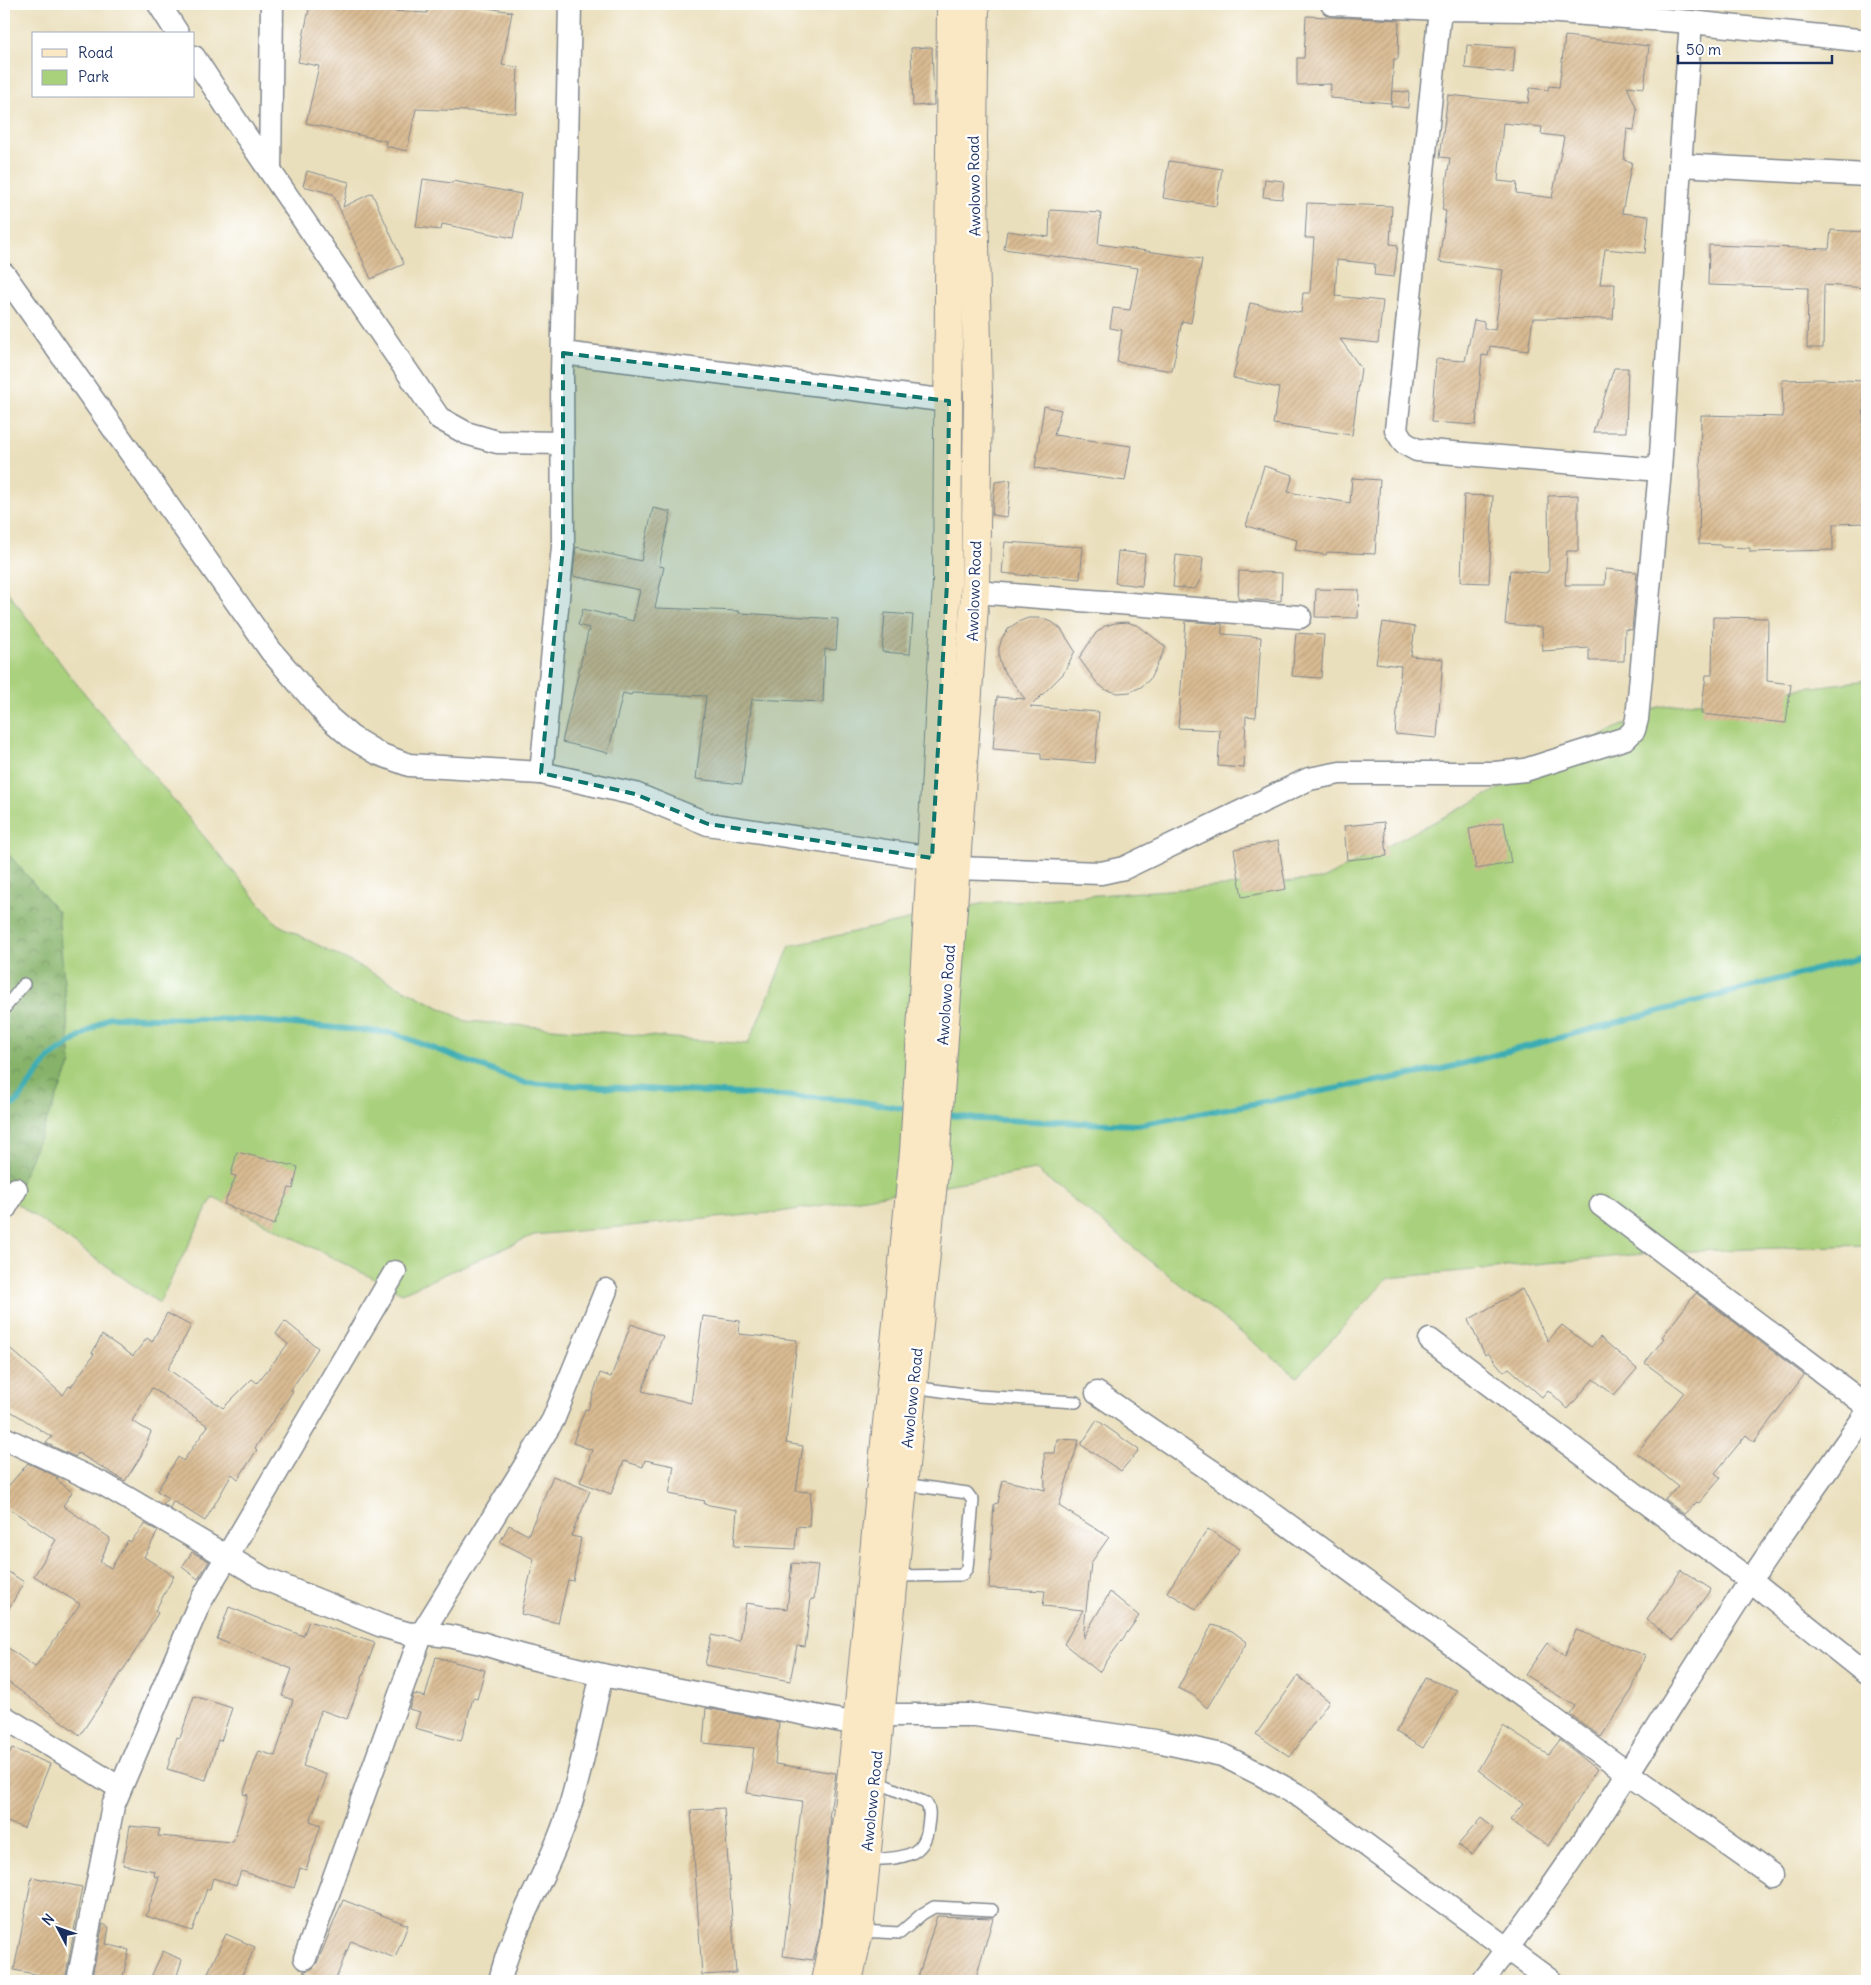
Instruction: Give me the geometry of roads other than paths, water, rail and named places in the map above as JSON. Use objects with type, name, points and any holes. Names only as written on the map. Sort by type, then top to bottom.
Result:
[{"type":"main road","name":"Awolowo Road","points":[[944,863],[950,401],[951,4]]},
{"type":"main road","name":"Awolowo Road","points":[[825,1981],[834,1938],[894,1576],[892,1485],[913,1387],[929,1073],[944,863],[975,592],[978,399],[973,137],[975,4]]},
{"type":"main road","name":"Awolowo Road","points":[[848,1981],[859,1931],[874,1781],[869,1720],[925,1152]]},
{"type":"street","points":[[158,4],[177,32]]},
{"type":"street","points":[[270,170],[272,4]]},
{"type":"street","points":[[541,773],[563,547],[563,353],[570,4]]},
{"type":"street","points":[[1332,4],[1440,9],[1532,10],[1691,22],[1867,41]]},
{"type":"street","points":[[1440,9],[1396,430],[1404,443],[1417,450],[1660,470]]},
{"type":"street","points":[[4,274],[271,651],[327,716],[351,737],[380,754],[409,765],[541,773],[635,794],[708,824],[944,863],[1102,872],[1124,868],[1309,779],[1340,773],[1495,773],[1525,770],[1626,738],[1634,730],[1637,720],[1660,470],[1691,22]]},
{"type":"street","points":[[195,58],[439,418],[466,433],[497,442],[563,443]]},
{"type":"street","points":[[1680,164],[1867,175]]},
{"type":"street","points":[[563,353],[950,401]]},
{"type":"street","points":[[975,592],[1300,617]]},
{"type":"street","points":[[4,1210],[16,1189]]},
{"type":"street","points":[[1601,1205],[1867,1406]]},
{"type":"street","points":[[78,1981],[113,1806],[198,1604],[395,1272]]},
{"type":"street","points":[[305,1958],[422,1633],[553,1420],[606,1290]]},
{"type":"street","points":[[1430,1340],[1751,1580],[1867,1674]]},
{"type":"street","points":[[1097,1393],[1247,1495],[1629,1774],[1772,1875]]},
{"type":"street","points":[[1482,1981],[1507,1949],[1629,1774],[1751,1580],[1867,1413]]},
{"type":"street","points":[[4,1438],[105,1485],[264,1579],[382,1626],[410,1634],[422,1633],[481,1643],[602,1675],[869,1720],[975,1714],[1162,1742],[1222,1755],[1300,1797],[1551,1981]]},
{"type":"street","points":[[500,1981],[507,1955],[567,1816],[602,1675]]},
{"type":"street","points":[[4,1717],[120,1788]]},
{"type":"lane","points":[[4,1009],[24,984]]},
{"type":"lane","points":[[913,1387],[978,1396],[1076,1402]]},
{"type":"lane","points":[[892,1485],[967,1494],[973,1502],[967,1568],[962,1575],[894,1576]]},
{"type":"lane","points":[[866,1860],[903,1858],[916,1852],[923,1845],[928,1829],[930,1809],[926,1803],[874,1781]]},
{"type":"lane","points":[[859,1931],[900,1933],[922,1914],[934,1907],[992,1910]]},
{"type":"waterway","points":[[944,1114],[975,1119],[1138,1125],[1442,1069],[1867,956]]},
{"type":"waterway","points":[[4,1109],[16,1103],[49,1058],[109,1017],[248,1020],[393,1033],[525,1083],[843,1099],[909,1109]]}]
